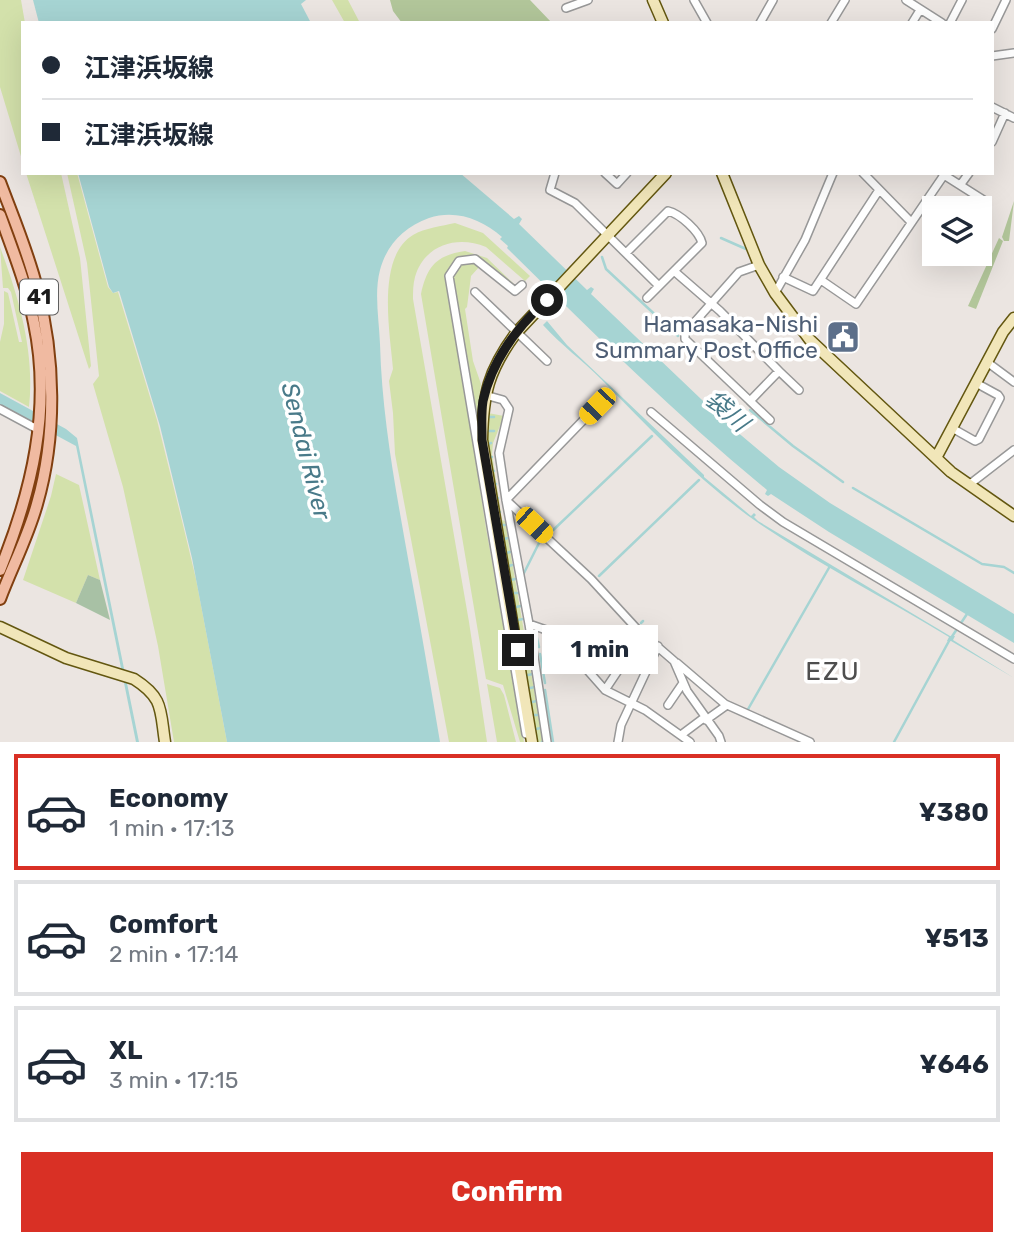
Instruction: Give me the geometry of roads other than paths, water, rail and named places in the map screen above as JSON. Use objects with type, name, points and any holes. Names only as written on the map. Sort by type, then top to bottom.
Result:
[{"type":"main road","name":"41","points":[[0,182],[37,285],[50,354],[37,505],[0,599]]},
{"type":"main road","name":"41","points":[[0,215],[26,290],[35,326],[45,415]]},
{"type":"main road","name":"41","points":[[0,570],[26,498],[43,430]]},
{"type":"street","points":[[566,8],[588,0]]},
{"type":"street","points":[[653,0],[662,21]]},
{"type":"street","points":[[694,0],[706,21]]},
{"type":"street","points":[[761,21],[773,0]]},
{"type":"street","points":[[832,21],[845,0]]},
{"type":"street","points":[[906,0],[939,21]]},
{"type":"street","points":[[951,21],[961,0]]},
{"type":"street","points":[[994,25],[1006,0]]},
{"type":"street","points":[[913,21],[920,9]]},
{"type":"street","points":[[994,55],[1014,53]]},
{"type":"street","points":[[994,108],[1014,118]]},
{"type":"street","points":[[994,138],[1005,113]]},
{"type":"street","points":[[554,175],[550,190],[575,203],[659,286]]},
{"type":"street","points":[[607,175],[617,184],[625,175]]},
{"type":"street","points":[[530,742],[482,440],[485,395],[498,360],[516,333],[664,175]]},
{"type":"street","points":[[723,175],[759,265],[775,293],[810,340],[936,458],[1014,516]]},
{"type":"street","points":[[775,293],[806,240],[829,175]]},
{"type":"street","points":[[865,175],[911,222]]},
{"type":"street","points":[[821,280],[856,304],[942,175]]},
{"type":"street","points":[[945,175],[978,196]]},
{"type":"street","points":[[961,184],[968,175]]},
{"type":"street","points":[[783,277],[813,291],[879,190]]},
{"type":"street","points":[[626,253],[668,211],[676,213],[700,237],[702,243],[647,298]]},
{"type":"street","points":[[522,285],[515,291],[475,259],[459,261],[449,276],[530,742]]},
{"type":"street","points":[[759,265],[739,272],[685,333],[685,339],[770,420]]},
{"type":"street","points":[[674,271],[713,304],[799,390]]},
{"type":"street","points":[[475,292],[547,361]]},
{"type":"street","points":[[936,458],[976,383],[1013,322]]},
{"type":"street","points":[[988,362],[1014,382]]},
{"type":"street","points":[[750,401],[779,371]]},
{"type":"street","points":[[952,428],[975,441],[979,439],[1000,398],[976,383]]},
{"type":"street","points":[[485,395],[503,400],[509,409],[499,453],[547,742]]},
{"type":"street","points":[[506,500],[597,406]]},
{"type":"street","points":[[0,410],[43,430]]},
{"type":"street","points":[[651,412],[783,522],[1014,659]]},
{"type":"street","points":[[970,484],[1014,450]]},
{"type":"street","points":[[506,500],[591,579],[637,629],[727,705],[810,742]]},
{"type":"street","points":[[529,624],[549,631],[559,638],[605,690],[645,710],[691,742]]},
{"type":"street","points":[[0,627],[66,658],[143,685],[156,696],[165,742]]},
{"type":"street","points":[[605,690],[621,666],[637,629]]},
{"type":"street","points":[[618,742],[621,725],[658,646]]},
{"type":"street","points":[[674,661],[683,682],[721,742]]},
{"type":"street","points":[[668,705],[683,682]]},
{"type":"street","points":[[681,735],[727,705]]},
{"type":"water","points":[[33,0],[306,0],[301,4],[310,21],[38,21]]},
{"type":"water","name":"Sendai River","points":[[79,175],[462,175],[514,219],[519,216],[522,219],[519,224],[587,290],[591,287],[594,289],[591,294],[723,420],[779,467],[830,503],[1014,614],[1014,643],[771,494],[765,494],[767,490],[667,402],[570,310],[507,248],[500,239],[502,237],[486,225],[468,217],[439,215],[412,226],[392,244],[380,270],[377,297],[390,454],[440,742],[227,742],[192,558],[160,426],[119,291],[113,293],[109,287]]},
{"type":"water","points":[[547,321],[567,345],[704,477],[751,516],[754,513],[758,521],[950,636],[955,636],[953,640],[1014,678],[947,641],[949,637],[804,552],[757,522],[716,491],[543,325]]},
{"type":"water","points":[[0,393],[66,429],[77,438],[139,742],[136,742],[76,446],[0,405]]},
{"type":"waterway","points":[[721,238],[746,249]]},
{"type":"waterway","points":[[602,257],[606,269],[678,336]]},
{"type":"waterway","name":"袋川","points":[[750,410],[793,446],[843,482]]},
{"type":"waterway","points":[[489,417],[494,417]]},
{"type":"waterway","points":[[488,431],[494,431]]},
{"type":"waterway","points":[[549,534],[652,436]]},
{"type":"waterway","points":[[599,576],[699,480]]},
{"type":"waterway","points":[[853,488],[982,564],[1004,567],[1014,573]]},
{"type":"waterway","points":[[523,575],[542,537]]},
{"type":"waterway","points":[[504,539],[508,538]]},
{"type":"waterway","points":[[506,553],[510,552]]},
{"type":"waterway","points":[[747,711],[830,566]]},
{"type":"waterway","points":[[511,580],[515,579]]},
{"type":"waterway","points":[[516,607],[521,606]]},
{"type":"waterway","points":[[894,742],[949,641],[967,614]]},
{"type":"waterway","points":[[518,620],[523,619]]},
{"type":"waterway","points":[[535,629],[539,647]]},
{"type":"waterway","points":[[521,634],[525,633]]},
{"type":"waterway","points":[[523,647],[528,646]]},
{"type":"waterway","points":[[540,654],[545,683]]},
{"type":"waterway","points":[[525,661],[530,660]]},
{"type":"waterway","points":[[528,675],[533,674]]},
{"type":"waterway","points":[[530,688],[535,687]]},
{"type":"waterway","points":[[545,690],[553,742]]},
{"type":"waterway","points":[[532,702],[537,701]]},
{"type":"waterway","points":[[534,715],[539,715]]},
{"type":"waterway","points":[[536,729],[541,728]]},
{"type":"place","name":"Hamasaka-Nishi Summary Post Office","points":[[843,337]]},
{"type":"district","name":"EZU","points":[[833,671]]}]
